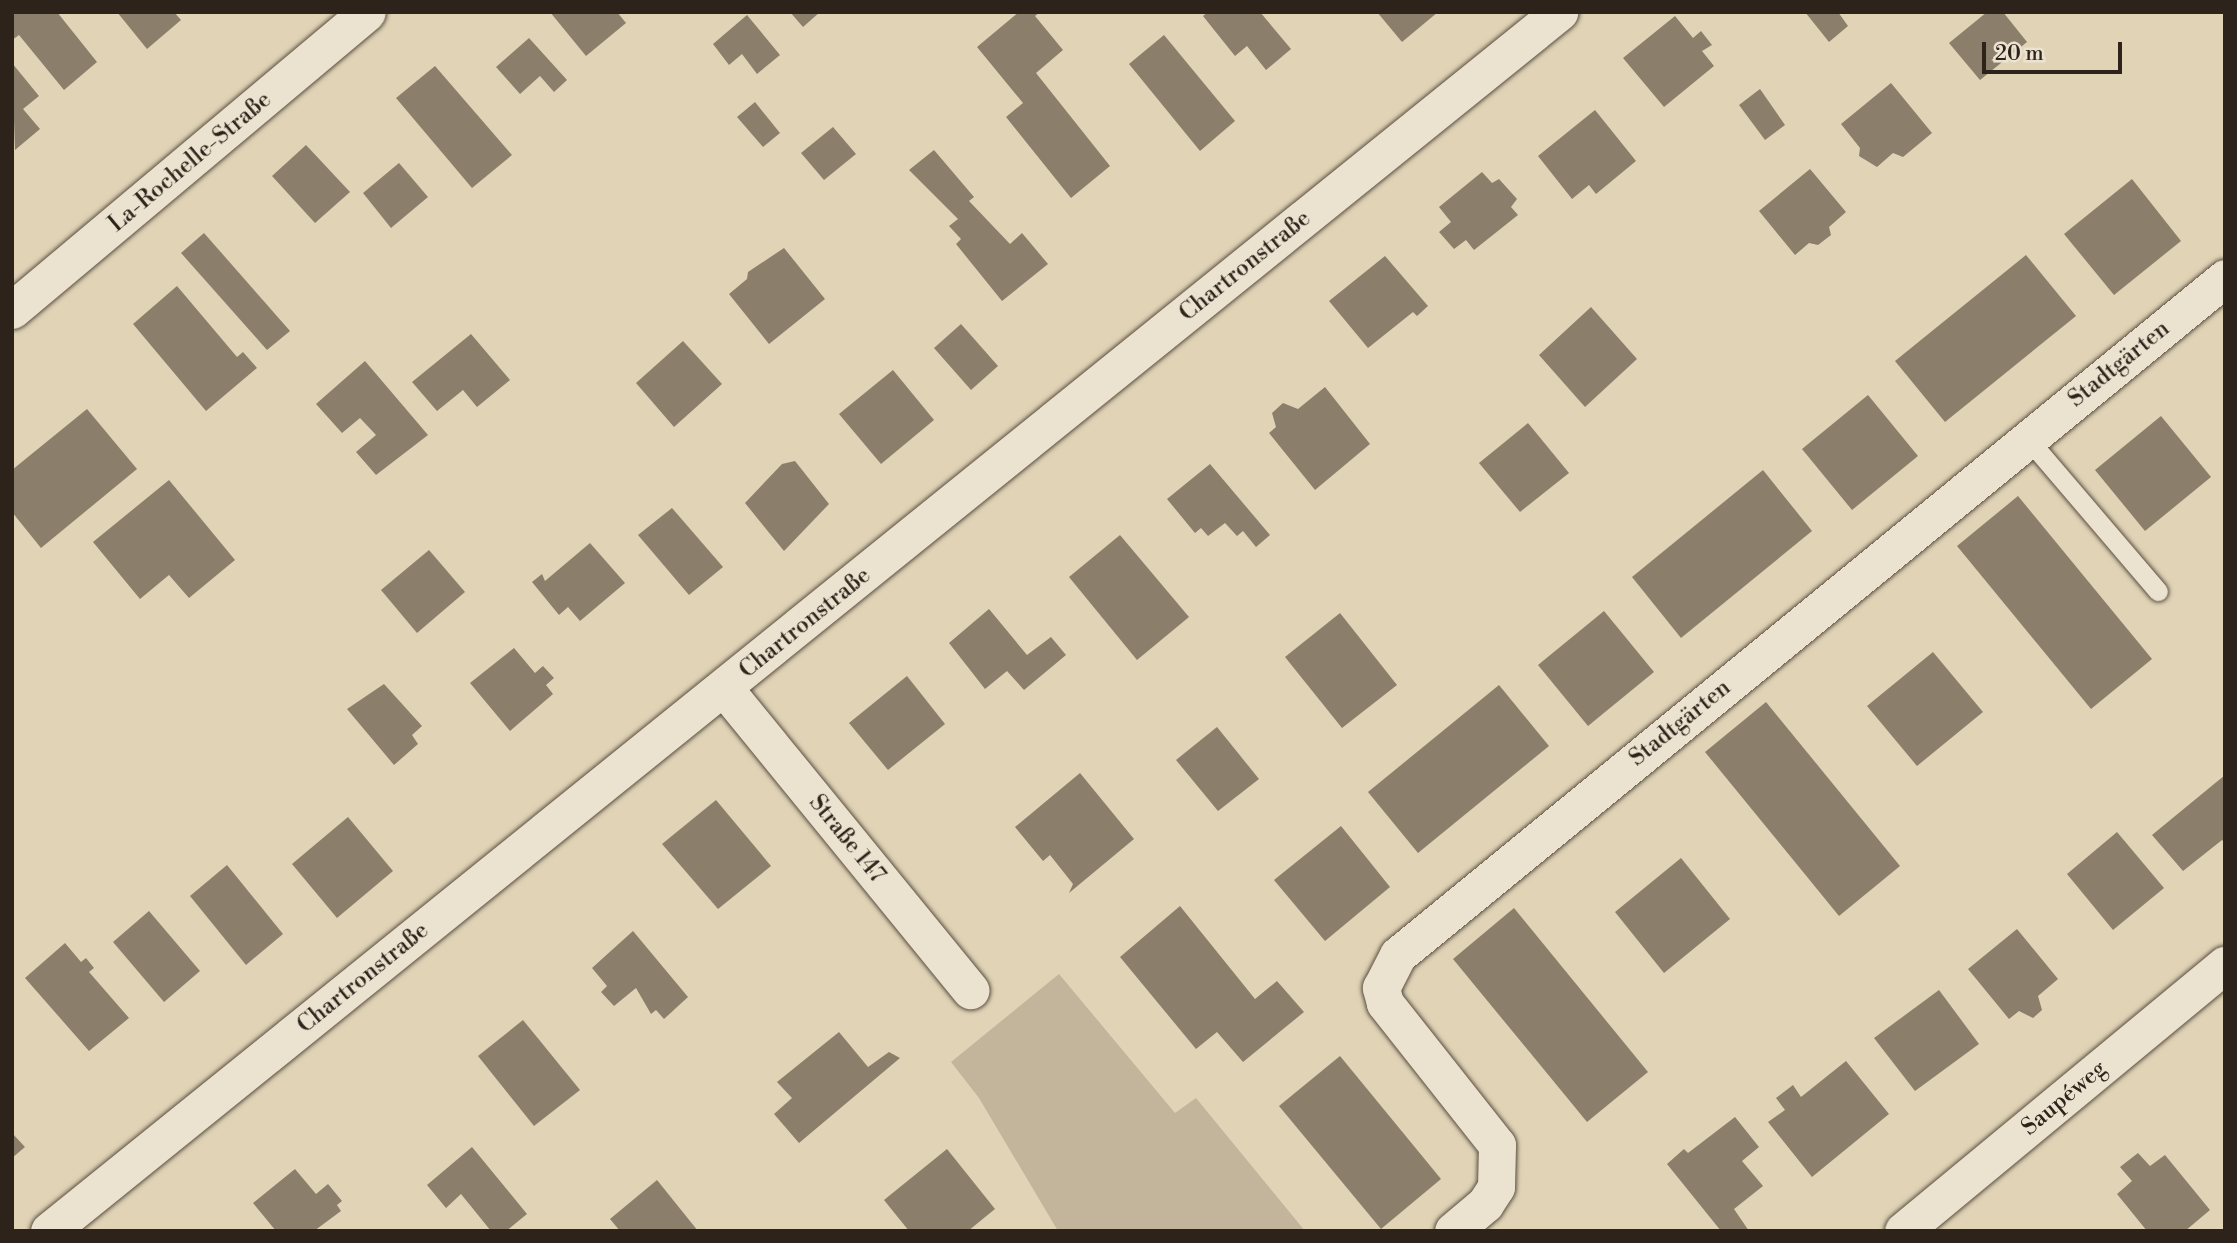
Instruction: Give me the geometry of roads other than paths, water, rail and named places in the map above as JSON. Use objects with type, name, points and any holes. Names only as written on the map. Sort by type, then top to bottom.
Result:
[{"type":"street","name":"La-Rochelle-Straße","points":[[12,310],[367,12]]},
{"type":"street","name":"Chartronstraße","points":[[48,1231],[1559,12]]},
{"type":"street","name":"Stadtgärten","points":[[1452,1231],[1485,1204],[1496,1187],[1497,1144],[1385,1003],[1381,988],[1398,955],[2225,278]]},
{"type":"street","name":"Straße 147","points":[[724,688],[970,990]]},
{"type":"street","name":"Saupéweg","points":[[1903,1231],[2225,965]]},
{"type":"lane","points":[[2028,439],[2158,591]]}]
